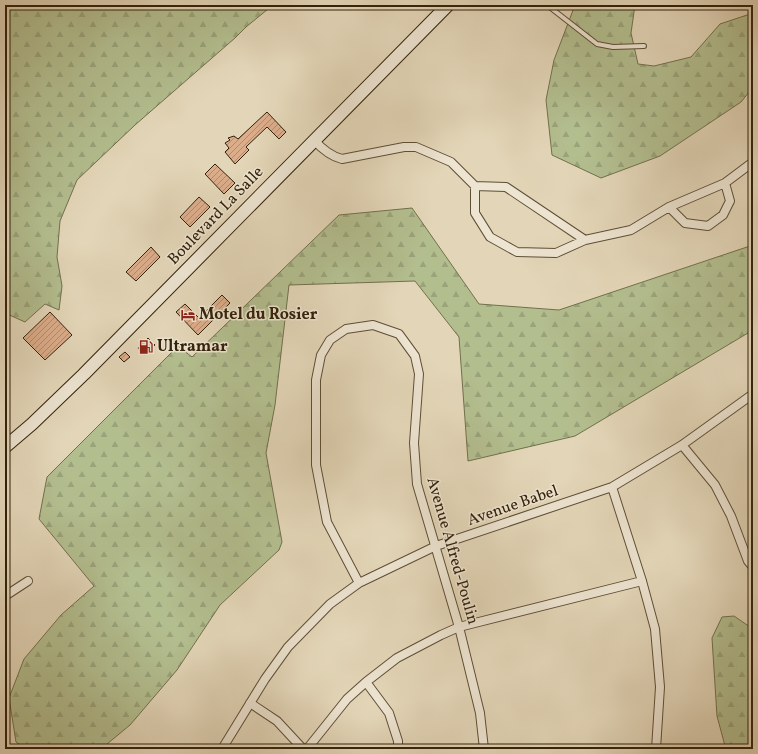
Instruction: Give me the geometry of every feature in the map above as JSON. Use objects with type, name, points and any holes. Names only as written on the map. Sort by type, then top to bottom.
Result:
[{"type":"street","name":"Boulevard La Salle","points":[[5,447],[32,424],[84,374],[448,5]]},
{"type":"street","points":[[314,140],[325,152],[342,159],[404,147],[416,147],[451,162],[475,186],[506,187],[585,240]]},
{"type":"street","points":[[475,186],[475,213],[490,237],[517,252],[556,253],[585,240],[631,230],[668,207],[725,182],[753,162]]},
{"type":"street","points":[[668,207],[685,223],[708,226],[723,215],[730,202],[725,182]]},
{"type":"street","name":"Avenue Alfred-Poulin","points":[[360,583],[328,522],[316,465],[316,380],[321,355],[330,340],[346,329],[373,325],[399,334],[415,356],[419,374],[414,442],[417,484],[459,627],[480,713],[484,749]]},
{"type":"street","name":"Avenue Babel","points":[[222,749],[265,679],[288,647],[330,604],[360,583],[436,546],[612,487],[682,445],[753,394]]},
{"type":"street","points":[[682,445],[715,485],[732,516],[748,561],[753,567]]},
{"type":"street","points":[[612,487],[642,581],[655,629],[660,687],[656,749]]},
{"type":"street","points":[[5,596],[28,581]]},
{"type":"street","points":[[307,749],[347,699],[366,682],[397,658],[441,635],[459,627],[642,581]]},
{"type":"street","points":[[366,682],[389,714],[398,742],[398,749]]},
{"type":"street","points":[[250,703],[277,721],[303,749]]},
{"type":"lane","points":[[547,5],[597,44],[613,47],[644,46]]},
{"type":"green space","points":[[5,5],[273,5],[135,125],[77,180],[60,221],[57,257],[62,286],[59,310],[45,304],[25,322],[5,313]]},
{"type":"green space","points":[[575,5],[635,5],[631,33],[638,64],[654,66],[691,57],[720,24],[753,13],[753,87],[741,102],[660,156],[601,178],[552,155],[546,100],[554,60]]},
{"type":"green space","points":[[412,208],[479,304],[559,310],[753,245],[753,330],[575,436],[468,461],[459,337],[415,281],[289,285],[275,405],[266,453],[282,542],[279,550],[220,605],[177,670],[130,725],[107,744],[104,749],[27,749],[16,742],[9,698],[24,659],[61,615],[94,586],[39,519],[47,477],[178,346],[192,357],[339,215]]},
{"type":"green space","points":[[734,616],[753,629],[753,749],[733,749],[725,746],[717,716],[712,638],[722,617]]},
{"type":"building","points":[[267,112],[286,132],[279,139],[267,127],[246,147],[249,150],[235,164],[225,152],[229,148],[225,143],[230,140],[228,138],[234,136],[238,139]]},
{"type":"building","points":[[215,164],[235,183],[224,194],[205,174]]},
{"type":"building","points":[[199,197],[210,207],[190,227],[180,217]]},
{"type":"building","points":[[151,247],[160,257],[136,281],[126,272]]},
{"type":"building","name":"Motel du Rosier","points":[[222,295],[230,303],[198,335],[176,312],[185,304],[199,318]]},
{"type":"building","points":[[50,312],[72,335],[45,360],[23,338]]},
{"type":"building","name":"Ultramar","points":[[148,338],[155,345],[144,355],[138,348]]},
{"type":"building","points":[[125,352],[130,357],[124,362],[119,357]]},
{"type":"place","name":"Motel du Rosier","points":[[188,315]]},
{"type":"place","name":"Ultramar","points":[[146,347]]}]
